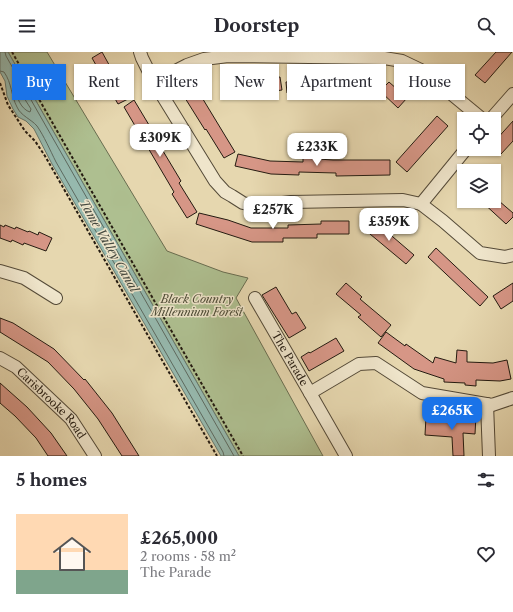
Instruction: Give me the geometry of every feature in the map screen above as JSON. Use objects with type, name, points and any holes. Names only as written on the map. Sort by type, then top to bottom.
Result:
[{"type":"street","points":[[140,52],[145,64]]},
{"type":"street","points":[[190,64],[204,59],[228,56],[384,58],[402,61],[425,72],[474,112]]},
{"type":"street","points":[[497,112],[513,94]]},
{"type":"street","points":[[165,100],[215,181],[225,192],[243,203],[257,206],[291,202],[403,200],[421,204],[480,253],[504,257],[513,254]]},
{"type":"street","points":[[421,204],[460,156]]},
{"type":"street","points":[[0,271],[24,278],[56,298]]},
{"type":"street","name":"The Parade","points":[[255,298],[310,393],[359,364],[376,363],[422,393],[487,404],[513,398]]},
{"type":"street","name":"Carisbrooke Road","points":[[0,358],[16,367],[71,419],[95,456]]},
{"type":"street","points":[[310,393],[346,456]]},
{"type":"street","points":[[487,404],[489,456]]},
{"type":"path","points":[[12,52],[243,456]]},
{"type":"path","points":[[0,83],[8,105],[25,131],[35,141],[45,156],[217,456]]},
{"type":"green space","name":"Black Country Millennium Forest","points":[[8,52],[47,52],[54,64],[15,64]]},
{"type":"green space","name":"Black Country Millennium Forest","points":[[66,84],[74,97],[74,100],[76,100],[167,251],[223,272],[248,278],[236,298],[323,456],[239,456],[35,100],[66,100]]},
{"type":"water","name":"Tame Valley Canal","points":[[0,52],[8,52],[15,64],[12,64],[12,100],[35,100],[239,456],[221,456],[52,164],[34,129],[26,121],[18,117],[13,109],[7,96],[5,81],[0,72]]},
{"type":"building","points":[[102,52],[109,64],[95,64],[92,58]]},
{"type":"building","points":[[496,52],[512,52],[485,83],[475,75]]},
{"type":"building","points":[[279,77],[280,77],[282,90],[279,90]]},
{"type":"building","points":[[389,82],[394,86],[394,100],[405,100],[398,108],[386,97],[386,85]]},
{"type":"building","points":[[116,100],[126,100],[118,104]]},
{"type":"building","points":[[134,100],[181,181],[179,183],[197,212],[187,218],[172,194],[174,192],[124,107]]},
{"type":"building","points":[[186,100],[203,100],[235,152],[224,158],[206,129],[205,130]]},
{"type":"building","points":[[437,116],[448,126],[407,172],[396,162]]},
{"type":"building","points":[[513,121],[513,141],[501,154],[501,134]]},
{"type":"building","points":[[238,154],[270,161],[303,162],[303,158],[333,160],[390,160],[390,175],[336,176],[336,173],[299,172],[299,175],[271,174],[235,166]]},
{"type":"building","points":[[501,203],[513,213],[513,217],[506,224],[489,208],[501,208]]},
{"type":"building","points":[[199,213],[228,220],[251,228],[288,228],[288,225],[321,224],[321,221],[349,221],[349,234],[317,234],[317,238],[283,238],[283,242],[252,242],[196,224]]},
{"type":"building","points":[[372,219],[414,255],[406,264],[364,229]]},
{"type":"building","points":[[0,225],[4,227],[5,225],[15,229],[16,227],[38,235],[39,232],[52,238],[46,251],[24,243],[23,245],[12,240],[11,242],[0,238]]},
{"type":"building","points":[[436,248],[488,297],[480,306],[428,257]]},
{"type":"building","points":[[346,283],[362,297],[360,299],[391,325],[381,337],[358,317],[361,315],[336,294]]},
{"type":"building","points":[[513,283],[513,301],[501,309],[493,296]]},
{"type":"building","points":[[276,287],[292,314],[296,312],[306,328],[289,338],[262,295]]},
{"type":"building","points":[[0,318],[13,323],[54,349],[84,380],[85,379],[112,413],[139,456],[122,456],[98,419],[74,389],[48,362],[0,332]]},
{"type":"building","points":[[386,332],[405,346],[406,344],[433,363],[435,357],[456,363],[457,350],[467,351],[467,362],[493,363],[507,360],[511,379],[500,381],[476,380],[476,386],[465,385],[465,383],[444,382],[444,379],[414,369],[378,343]]},
{"type":"building","points":[[336,338],[344,351],[309,371],[301,357]]},
{"type":"building","points":[[0,383],[27,407],[51,433],[67,456],[48,456],[36,438],[0,403]]},
{"type":"building","points":[[467,414],[476,415],[475,434],[463,433],[464,456],[453,456],[452,437],[425,435],[426,417],[466,421]]}]
